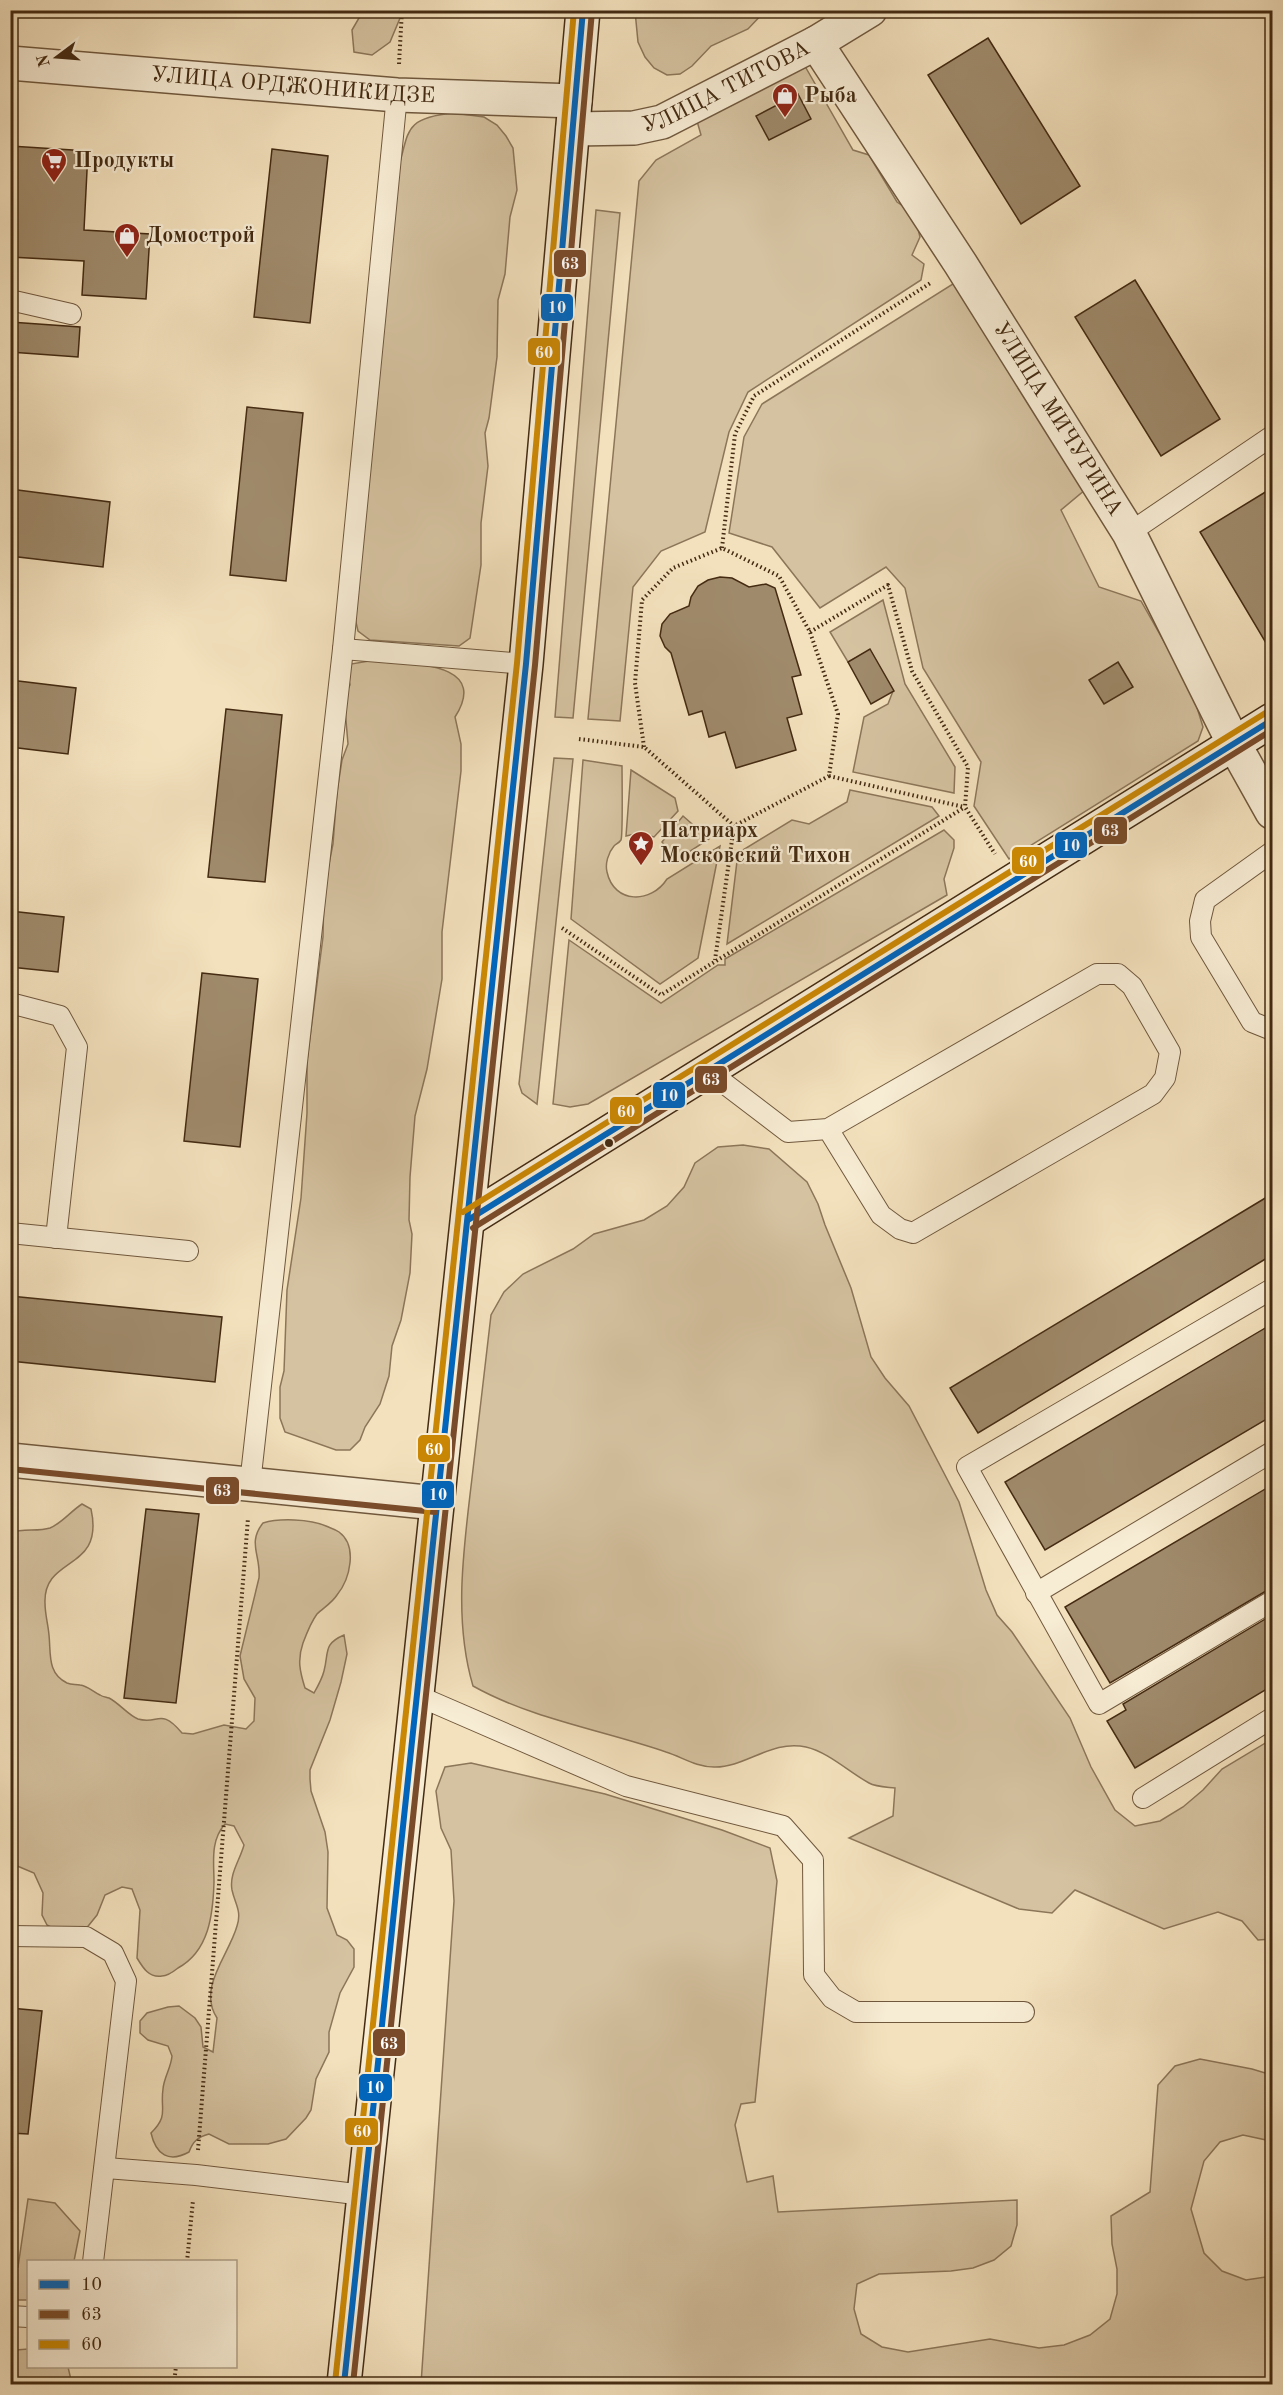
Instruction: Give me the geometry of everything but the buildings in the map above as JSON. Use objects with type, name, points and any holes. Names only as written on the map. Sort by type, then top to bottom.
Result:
[{"type":"street","points":[[344,2385],[526,664],[584,10]]},
{"type":"street","name":"УЛИЦА ТИТОВА","points":[[574,115],[634,129],[662,122],[816,44],[870,10]]},
{"type":"street","name":"УЛИЦА МИЧУРИНА","points":[[816,44],[960,263],[1129,533],[1234,744],[1272,812]]},
{"type":"street","name":"УЛИЦА ОРДЖОНИКИДЗЕ","points":[[10,63],[397,95],[574,115]]},
{"type":"street","points":[[468,1220],[1272,720]]},
{"type":"street","points":[[10,1460],[436,1503]]},
{"type":"lane","points":[[250,1484],[343,649],[397,95]]},
{"type":"lane","points":[[10,300],[71,314]]},
{"type":"lane","points":[[1129,533],[1272,436]]},
{"type":"lane","points":[[343,649],[526,664]]},
{"type":"lane","points":[[1272,852],[1204,900],[1200,921],[1201,937],[1252,1022],[1272,1030]]},
{"type":"lane","points":[[708,1071],[788,1132],[828,1129],[1096,974],[1118,974],[1132,986],[1170,1052],[1165,1078],[1153,1094],[913,1233],[900,1229],[880,1215],[828,1129]]},
{"type":"lane","points":[[10,1003],[60,1016],[77,1047],[56,1238]]},
{"type":"lane","points":[[10,1233],[188,1251]]},
{"type":"lane","points":[[1272,1289],[967,1467],[1099,1704],[1272,1601]]},
{"type":"lane","points":[[1036,1593],[1272,1452]]},
{"type":"lane","points":[[416,1695],[626,1786],[783,1826],[813,1860],[814,1975],[832,1998],[856,2012],[1024,2012]]},
{"type":"lane","points":[[1143,1798],[1272,1718]]},
{"type":"lane","points":[[10,1936],[86,1937],[113,1953],[126,1981],[106,2168],[93,2260]]},
{"type":"lane","points":[[106,2168],[196,2175],[364,2195]]},
{"type":"lane","points":[[10,2316],[27,2317]]},
{"type":"path","points":[[397,95],[402,10]]},
{"type":"path","points":[[722,548],[735,434],[754,396],[960,263]]},
{"type":"path","points":[[644,747],[635,683],[642,600],[673,568],[722,548],[779,576],[810,632],[838,714],[829,776]]},
{"type":"path","points":[[810,632],[888,585],[912,671],[968,766],[965,807],[1012,882]]},
{"type":"path","points":[[579,738],[644,747],[734,826]]},
{"type":"path","points":[[734,826],[829,776],[965,807]]},
{"type":"path","points":[[562,928],[661,995],[965,807]]},
{"type":"path","points":[[715,960],[734,826]]},
{"type":"path","points":[[187,2260],[196,2175],[250,1484]]},
{"type":"path","points":[[174,2385],[176,2368]]},
{"type":"shaded area","points":[[635,10],[765,11],[748,29],[711,46],[692,66],[680,74],[667,75],[654,68],[645,57],[638,42]]},
{"type":"shaded area","points":[[363,11],[403,11],[390,42],[372,55],[354,52],[352,30]]},
{"type":"shaded area","points":[[802,61],[853,150],[869,155],[897,202],[906,208],[917,225],[920,237],[912,255],[924,264],[921,280],[748,392],[729,432],[705,532],[661,551],[633,587],[620,721],[588,719],[639,181],[656,160],[701,135],[697,121]]},
{"type":"shaded area","points":[[454,113],[484,117],[497,125],[506,136],[513,148],[517,190],[510,217],[505,274],[498,300],[497,357],[485,433],[488,466],[481,523],[481,565],[470,638],[459,646],[370,640],[358,631],[355,618],[395,178],[406,140],[415,124],[436,115]]},
{"type":"shaded area","points":[[596,210],[620,213],[573,718],[555,717]]},
{"type":"shaded area","points":[[956,282],[1086,489],[1061,510],[1099,587],[1141,601],[1192,691],[1203,727],[1198,741],[1009,859],[974,806],[981,762],[923,668],[905,588],[886,567],[820,608],[772,547],[729,533],[744,437],[762,404]]},
{"type":"shaded area","points":[[883,600],[905,684],[955,767],[954,793],[853,772],[864,717],[888,704],[893,691],[870,650],[848,662],[830,632]]},
{"type":"shaded area","points":[[375,660],[441,669],[454,675],[462,685],[463,699],[455,717],[461,744],[461,771],[442,932],[442,979],[427,1069],[415,1116],[410,1177],[409,1220],[412,1234],[410,1273],[401,1320],[392,1346],[389,1376],[380,1404],[365,1427],[360,1440],[350,1450],[336,1450],[285,1432],[280,1418],[280,1387],[284,1371],[287,1290],[301,1198],[307,1113],[307,1061],[323,937],[324,889],[333,844],[342,760],[348,744],[344,697],[350,685],[345,665]]},
{"type":"shaded area","points":[[554,758],[573,759],[537,1104],[522,1093],[519,1084]]},
{"type":"shaded area","points":[[583,760],[622,766],[621,840],[610,852],[606,866],[611,883],[617,890],[634,897],[652,893],[667,879],[720,846],[698,958],[660,984],[571,919]]},
{"type":"shaded area","points":[[631,770],[675,798],[678,811],[654,837],[639,833],[626,836]]},
{"type":"shaded area","points":[[850,790],[932,807],[939,816],[727,944],[738,853],[792,820],[809,824],[847,802]]},
{"type":"shaded area","points":[[683,816],[709,839],[672,863],[669,851],[662,842]]},
{"type":"shaded area","points":[[944,830],[954,840],[954,848],[944,879],[947,895],[588,1104],[570,1107],[553,1104],[569,940],[661,1003],[718,965],[725,965],[725,959]]},
{"type":"shaded area","points":[[743,1145],[769,1149],[807,1182],[851,1288],[871,1357],[885,1378],[909,1406],[959,1502],[986,1590],[997,1615],[1012,1632],[1070,1718],[1091,1767],[1115,1810],[1135,1826],[1160,1821],[1183,1807],[1222,1769],[1272,1739],[1272,1939],[1258,1940],[1242,1921],[1218,1912],[1164,1929],[1075,1890],[1052,1913],[1019,1909],[849,1838],[893,1816],[895,1788],[869,1783],[814,1750],[806,1747],[782,1747],[737,1763],[707,1767],[642,1744],[543,1716],[473,1686],[463,1635],[462,1582],[491,1315],[504,1292],[523,1274],[573,1249],[594,1234],[644,1220],[667,1206],[684,1187],[695,1163],[718,1147]]},
{"type":"shaded area","points":[[82,1504],[91,1509],[93,1529],[89,1544],[82,1554],[53,1577],[47,1588],[45,1607],[53,1668],[56,1674],[67,1683],[83,1686],[109,1698],[134,1717],[145,1720],[164,1719],[175,1725],[182,1733],[193,1734],[224,1725],[246,1729],[254,1721],[255,1698],[244,1679],[240,1656],[259,1578],[255,1543],[258,1530],[263,1523],[277,1520],[312,1522],[339,1532],[349,1546],[350,1563],[342,1588],[335,1598],[317,1614],[303,1643],[300,1660],[305,1688],[314,1693],[323,1674],[330,1645],[344,1635],[347,1654],[341,1682],[330,1720],[310,1770],[310,1779],[311,1791],[325,1832],[328,1852],[327,1908],[337,1935],[347,1940],[354,1949],[354,1967],[340,1993],[329,2032],[329,2052],[316,2079],[311,2110],[286,2139],[268,2144],[229,2144],[209,2134],[196,2140],[189,2152],[170,2157],[164,2155],[156,2147],[151,2133],[162,2117],[162,2096],[172,2056],[168,2046],[148,2040],[140,2033],[140,2021],[147,2013],[179,2006],[195,2018],[201,2027],[203,2047],[213,2052],[217,2018],[212,2007],[212,1983],[238,1921],[231,1884],[244,1845],[234,1826],[225,1824],[217,1837],[212,1907],[203,1942],[188,1961],[164,1976],[150,1974],[137,1958],[140,1910],[132,1889],[122,1887],[105,1895],[97,1915],[85,1930],[56,1930],[47,1925],[42,1915],[43,1893],[34,1873],[11,1861],[10,1533],[50,1528]]},
{"type":"shaded area","points":[[471,1763],[605,1794],[722,1830],[770,1848],[777,1881],[755,2102],[741,2104],[735,2125],[747,2182],[773,2176],[778,2212],[1017,2200],[1017,2225],[1011,2246],[994,2260],[973,2268],[951,2271],[879,2274],[857,2284],[854,2309],[861,2334],[882,2347],[908,2352],[990,2339],[1039,2348],[1064,2345],[1090,2335],[1110,2319],[1117,2294],[1117,2269],[1112,2244],[1111,2216],[1150,2192],[1158,2085],[1175,2066],[1200,2059],[1272,2075],[1272,2149],[1266,2140],[1243,2135],[1220,2142],[1204,2161],[1191,2209],[1204,2253],[1222,2271],[1246,2280],[1272,2276],[1272,2384],[421,2384],[454,1901],[451,1850],[441,1828],[436,1791],[445,1767]]},
{"type":"shaded area","points":[[28,2199],[55,2203],[80,2231],[74,2260],[27,2260],[27,2300],[11,2300],[11,2267],[18,2267]]},
{"type":"shaded area","points":[[27,2349],[27,2368],[68,2368],[72,2384],[11,2384],[11,2359],[16,2350]]},
{"type":"transit line","name":"60","points":[[335,2383],[517,663],[574,10]]},
{"type":"transit line","name":"10","points":[[344,2384],[526,664],[583,10]]},
{"type":"transit line","name":"63","points":[[353,2384],[535,665],[592,11]]},
{"type":"transit line","name":"60","points":[[463,1212],[1267,712]]},
{"type":"transit line","name":"10","points":[[468,1220],[1272,720]]},
{"type":"transit line","name":"63","points":[[473,1228],[1272,730]]},
{"type":"transit line","name":"63","points":[[10,1469],[435,1512]]},
{"type":"place","name":"Рыба","points":[[785,119]]},
{"type":"place","name":"Продукты","points":[[54,184]]},
{"type":"place","name":"Домострой","points":[[127,259]]},
{"type":"place","name":"Патриарх Московский Тихон","points":[[641,867]]}]
